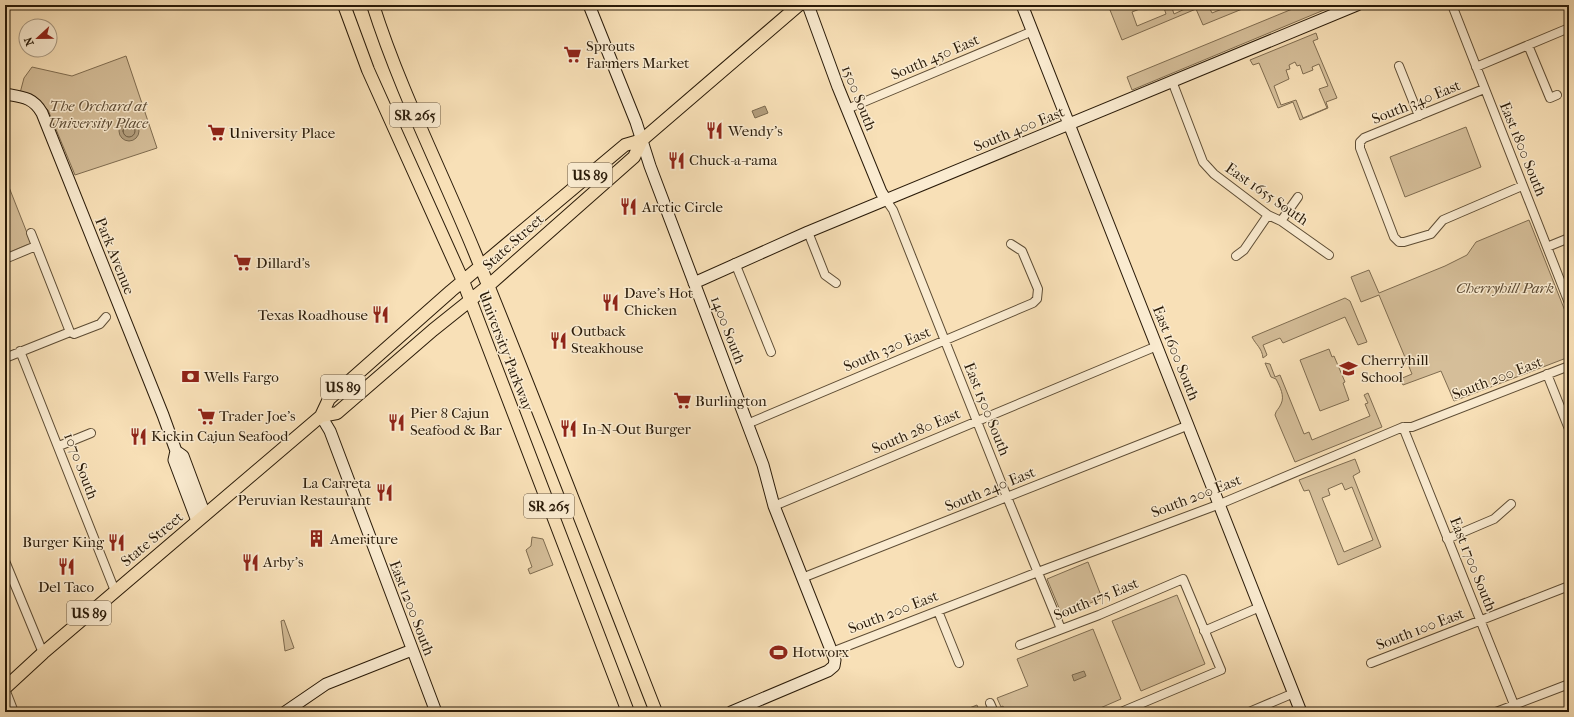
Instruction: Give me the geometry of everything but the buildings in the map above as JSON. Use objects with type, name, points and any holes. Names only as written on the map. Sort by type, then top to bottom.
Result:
[{"type":"main road","name":"University Parkway","points":[[344,5],[368,70],[463,282],[628,712]]},
{"type":"main road","name":"University Parkway","points":[[373,5],[401,81],[488,286],[656,712]]},
{"type":"main road","name":"State Street","points":[[321,416],[337,413],[433,330],[488,286],[634,157],[642,140],[798,5]]},
{"type":"main road","name":"State Street","points":[[5,688],[42,653],[321,416],[329,399],[463,282],[625,145],[642,140]]},
{"type":"street","name":"1400 South","points":[[589,5],[636,122],[650,166],[763,465],[774,506],[835,660],[834,666],[828,671],[731,712]]},
{"type":"street","name":"1500 South","points":[[808,5],[847,108],[881,192],[886,200]]},
{"type":"street","name":"East 1600 South","points":[[1022,5],[1301,712]]},
{"type":"street","name":"South 400 East","points":[[694,282],[808,232],[1357,5]]},
{"type":"street","name":"East 1800 South","points":[[1452,5],[1569,304]]},
{"type":"street","points":[[1476,67],[1569,28]]},
{"type":"street","name":"South 450 East","points":[[847,108],[1033,32]]},
{"type":"street","points":[[1528,45],[1550,98],[1557,95]]},
{"type":"street","points":[[1399,66],[1419,116]]},
{"type":"street","name":"East 1655 South","points":[[1172,81],[1203,162],[1214,174],[1268,215],[1281,221],[1328,255]]},
{"type":"street","name":"South 340 East","points":[[1484,89],[1364,138],[1360,142],[1360,148],[1394,237],[1399,242],[1406,242],[1431,234],[1442,220],[1522,186]]},
{"type":"street","name":"Park Avenue","points":[[5,94],[25,97],[37,105],[42,113],[163,415],[176,451],[174,460],[201,518]]},
{"type":"street","points":[[1281,221],[1298,196]]},
{"type":"street","name":"East 1500 South","points":[[886,200],[893,210],[976,421],[1061,628]]},
{"type":"street","points":[[1236,256],[1244,250],[1268,215]]},
{"type":"street","points":[[808,232],[825,275],[836,283]]},
{"type":"street","points":[[31,234],[70,332]]},
{"type":"street","points":[[1547,247],[1569,238]]},
{"type":"street","name":"South 320 East","points":[[747,424],[1033,303],[1037,298],[1038,289],[1022,251],[1011,244]]},
{"type":"street","points":[[5,259],[36,246]]},
{"type":"street","points":[[735,263],[771,352]]},
{"type":"street","points":[[5,358],[70,332],[74,334],[100,324],[106,317]]},
{"type":"street","name":"South 280 East","points":[[774,506],[1157,346]]},
{"type":"street","name":"1070 South","points":[[20,351],[115,591]]},
{"type":"street","name":"South 200 East","points":[[832,652],[1038,572],[1220,504],[1403,427],[1412,427],[1569,366]]},
{"type":"street","points":[[1547,374],[1569,429]]},
{"type":"street","name":"East 1200 South","points":[[321,416],[330,431],[436,712]]},
{"type":"street","name":"South 240 East","points":[[802,578],[1189,425]]},
{"type":"street","name":"East 1700 South","points":[[1403,427],[1516,708]]},
{"type":"street","points":[[58,446],[91,433]]},
{"type":"street","points":[[1448,539],[1494,519],[1511,504]]},
{"type":"street","points":[[6,564],[42,653]]},
{"type":"street","name":"South 175 East","points":[[1020,645],[1098,615],[1183,579],[1204,631]]},
{"type":"street","name":"South 100 East","points":[[1371,663],[1569,586]]},
{"type":"street","points":[[1121,712],[1221,670],[1204,631],[1260,607]]},
{"type":"street","points":[[938,611],[959,663]]},
{"type":"street","points":[[285,712],[326,684],[412,650]]},
{"type":"street","points":[[1496,712],[1516,708],[1569,684]]},
{"type":"street","points":[[5,688],[14,712]]},
{"type":"street","points":[[1248,712],[1294,693]]},
{"type":"street","points":[[990,703],[994,712]]},
{"type":"green space","points":[[1108,5],[1150,5],[1132,12],[1137,26],[1166,14],[1163,5],[1171,5],[1174,14],[1187,8],[1186,5],[1208,5],[1212,13],[1227,7],[1226,5],[1252,5],[1203,25],[1196,9],[1122,40]]},
{"type":"green space","points":[[1302,5],[1336,5],[1132,90],[1127,77]]},
{"type":"green space","points":[[1316,33],[1318,39],[1313,41],[1337,98],[1326,102],[1328,108],[1300,120],[1293,102],[1278,108],[1259,63],[1253,65],[1250,60]],"holes":[[[1295,62],[1297,66],[1300,65],[1303,74],[1313,70],[1312,67],[1319,64],[1328,86],[1319,89],[1327,108],[1303,118],[1296,100],[1281,105],[1274,86],[1289,79],[1286,70],[1290,69],[1289,65]]]},
{"type":"green space","name":"The Orchard at University Place","points":[[126,56],[157,148],[75,175],[48,110],[36,99],[20,93],[24,78],[32,67],[72,76]]},
{"type":"green space","points":[[1466,127],[1481,167],[1405,197],[1390,157]]},
{"type":"green space","points":[[5,177],[31,243],[5,254]]},
{"type":"green space","name":"Cherryhill Park","points":[[1529,220],[1569,321],[1569,357],[1454,401],[1441,371],[1403,385],[1400,379],[1412,374],[1379,295],[1361,302],[1351,277],[1369,270],[1379,293],[1445,266],[1467,255],[1476,242]]},
{"type":"green space","points":[[1345,298],[1350,301],[1367,342],[1358,345],[1345,317],[1283,343],[1280,338],[1263,345],[1267,355],[1263,358],[1260,349],[1252,337]]},
{"type":"green space","points":[[1329,349],[1332,357],[1334,356],[1345,382],[1343,383],[1349,400],[1320,411],[1300,360]]},
{"type":"green space","points":[[1265,363],[1270,364],[1275,377],[1280,375],[1304,434],[1309,432],[1312,440],[1370,416],[1365,404],[1368,403],[1364,395],[1368,393],[1382,427],[1295,462],[1275,415],[1282,401],[1282,392],[1276,379],[1271,377]]},
{"type":"green space","points":[[1355,459],[1360,472],[1353,476],[1381,547],[1338,565],[1309,490],[1304,491],[1299,480]],"holes":[[[1342,483],[1345,490],[1352,487],[1373,540],[1344,552],[1322,498],[1330,495],[1328,489]]]},
{"type":"green space","points":[[532,537],[543,539],[553,565],[530,574],[528,569],[532,567],[526,550],[531,546]]},
{"type":"green space","points":[[1088,562],[1102,598],[1062,615],[1047,579]]},
{"type":"green space","points":[[1177,595],[1205,664],[1141,691],[1112,621]]},
{"type":"green space","points":[[284,620],[294,648],[285,651],[281,621]]},
{"type":"green space","points":[[1093,629],[1121,699],[1091,712],[1005,712],[1003,706],[1001,707],[997,698],[1028,686],[1017,659]]},
{"type":"green space","points":[[977,705],[980,712],[959,712]]},
{"type":"water","points":[[765,106],[768,113],[755,118],[752,111]]},
{"type":"water","points":[[125,121],[133,121],[139,127],[139,135],[133,141],[125,141],[119,135],[119,127]]},
{"type":"water","points":[[1084,671],[1086,676],[1074,681],[1072,675]]},
{"type":"place","name":"Sprouts Farmers Market","points":[[573,55]]},
{"type":"place","name":"Wendy's","points":[[715,131]]},
{"type":"place","name":"University Place","points":[[216,133]]},
{"type":"place","name":"Chuck-a-rama","points":[[676,160]]},
{"type":"place","name":"Arctic Circle","points":[[629,207]]},
{"type":"place","name":"Dillard's","points":[[243,263]]},
{"type":"place","name":"Dave's Hot Chicken","points":[[611,302]]},
{"type":"place","name":"Texas Roadhouse","points":[[381,315]]},
{"type":"place","name":"Outback Steakhouse","points":[[558,340]]},
{"type":"place","name":"Cherryhill School","points":[[1348,369]]},
{"type":"place","name":"Wells Fargo","points":[[191,377]]},
{"type":"place","name":"Burlington","points":[[682,401]]},
{"type":"place","name":"Trader Joe's","points":[[206,416]]},
{"type":"place","name":"Pier 8 Cajun Seafood & Bar","points":[[397,422]]},
{"type":"place","name":"In-N-Out Burger","points":[[569,429]]},
{"type":"place","name":"Kickin Cajun Seafood","points":[[138,436]]},
{"type":"place","name":"La Carreta Peruvian Restaurant","points":[[384,492]]},
{"type":"place","name":"Ameriture","points":[[317,539]]},
{"type":"place","name":"Burger King","points":[[117,542]]},
{"type":"place","name":"Arby's","points":[[250,562]]},
{"type":"place","name":"Del Taco","points":[[66,566]]},
{"type":"place","name":"Hotworx","points":[[779,652]]}]
